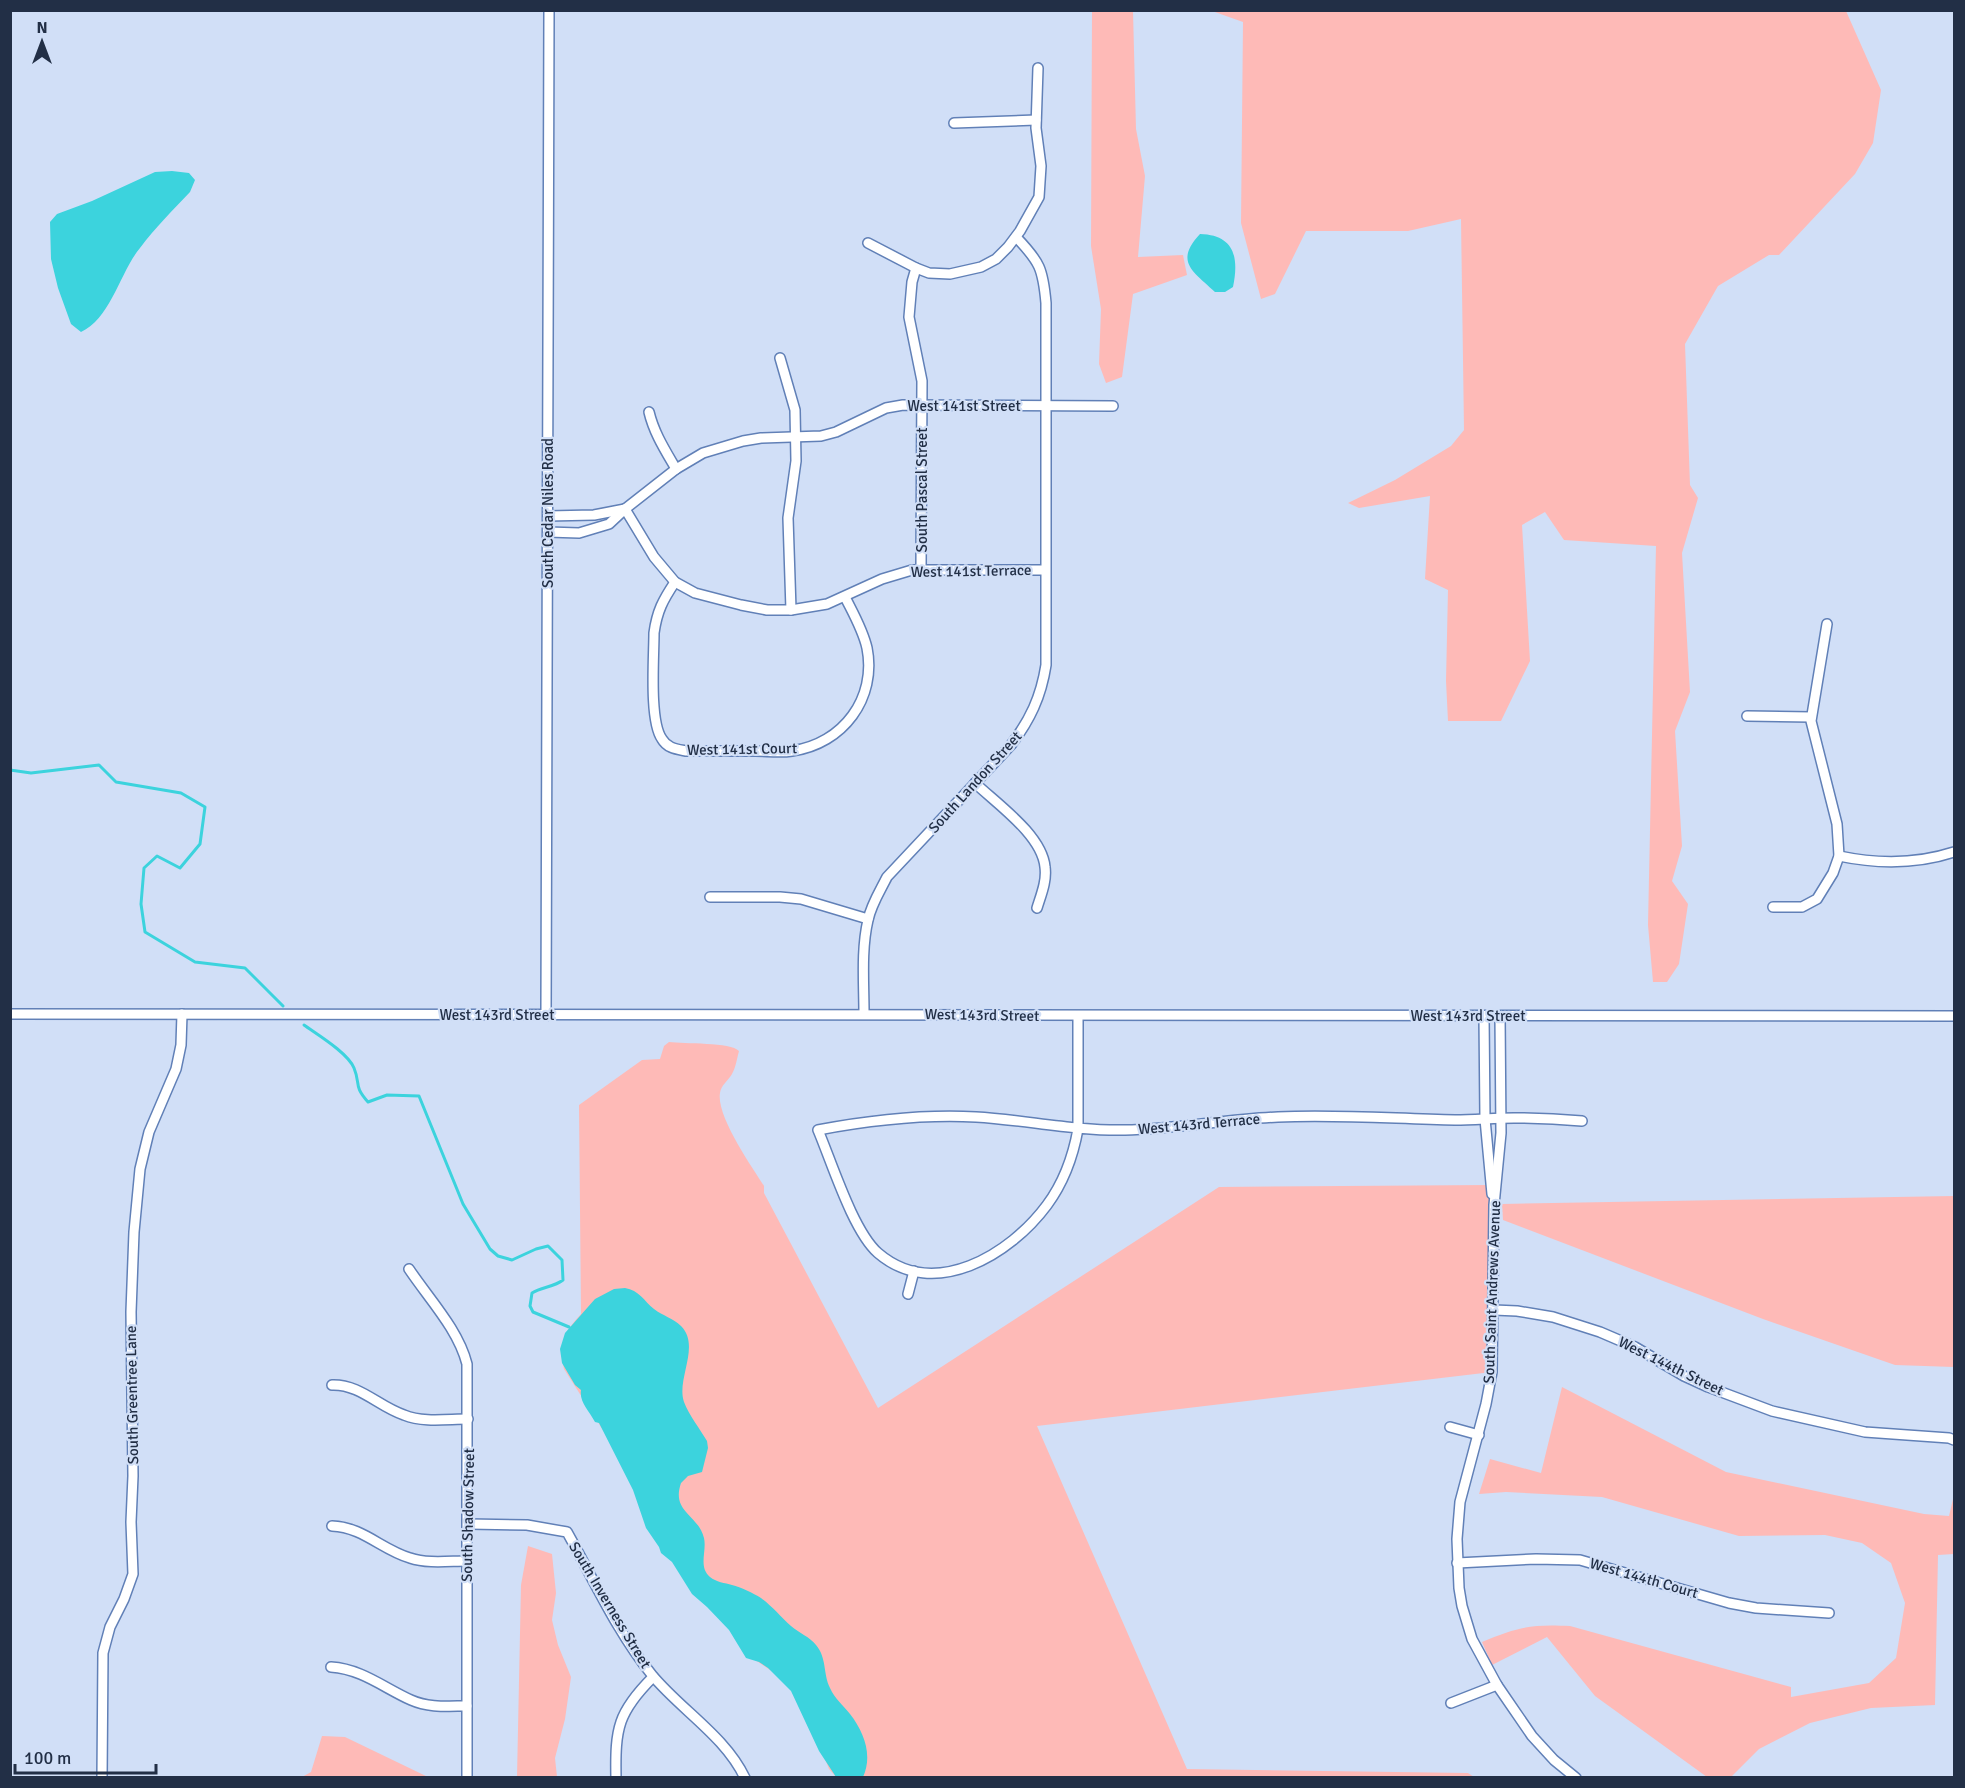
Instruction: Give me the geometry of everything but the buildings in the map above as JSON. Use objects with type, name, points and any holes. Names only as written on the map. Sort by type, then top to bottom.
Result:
[{"type":"street","name":"South Cedar Niles Road","points":[[546,1016],[549,10]]},
{"type":"street","points":[[868,243],[929,273],[950,274],[981,267],[996,260],[1016,237],[1039,197],[1041,166],[1036,120],[1038,68]]},
{"type":"street","points":[[954,123],[1036,120]]},
{"type":"street","name":"South Landon Street","points":[[864,1014],[864,946],[868,919],[887,877],[1011,746],[1036,707],[1043,686],[1046,665],[1047,354],[1044,278],[1034,256],[1016,237]]},
{"type":"street","name":"South Pascal Street","points":[[916,268],[909,317],[922,381],[921,570]]},
{"type":"street","points":[[780,358],[795,410],[796,461],[788,518],[791,610]]},
{"type":"street","name":"West 141st Street","points":[[548,532],[579,533],[609,524],[676,469],[703,453],[761,438],[821,436],[836,432],[886,408],[922,405],[1113,406]]},
{"type":"street","points":[[649,412],[659,442],[676,469]]},
{"type":"street","name":"West 141st Street","points":[[548,516],[594,515],[625,509]]},
{"type":"street","name":"West 141st Terrace","points":[[625,509],[654,557],[675,582],[694,593],[741,606],[767,610],[809,608],[845,597],[897,573],[921,570],[1045,570]]},
{"type":"street","name":"West 141st Court","points":[[675,582],[661,603],[656,619],[654,633],[655,721],[662,741],[673,749],[686,751],[790,752],[821,743],[844,726],[865,693],[868,671],[867,649],[863,635],[845,597]]},
{"type":"street","points":[[1773,907],[1802,907],[1817,898],[1833,873],[1839,856],[1837,825],[1811,717],[1827,624]]},
{"type":"street","points":[[1748,716],[1811,717]]},
{"type":"street","points":[[975,783],[1024,829],[1040,850],[1045,867],[1044,885],[1037,908]]},
{"type":"street","points":[[1839,856],[1906,862],[1954,852]]},
{"type":"street","points":[[710,897],[801,899],[868,919]]},
{"type":"street","name":"West 143rd Street","points":[[10,1014],[1954,1016]]},
{"type":"street","name":"South Greentree Lane","points":[[102,1778],[103,1653],[110,1627],[134,1574],[131,1522],[133,1476],[131,1312],[134,1232],[140,1169],[149,1132],[176,1069],[181,1045],[182,1014]]},
{"type":"street","points":[[908,1294],[914,1271],[938,1274],[961,1270],[986,1258],[1019,1234],[1042,1211],[1062,1180],[1072,1156],[1078,1129],[1078,1016]]},
{"type":"street","points":[[1484,1016],[1485,1119],[1494,1205]]},
{"type":"street","name":"South Saint Andrews Avenue","points":[[1500,1016],[1501,1118],[1494,1205],[1492,1372],[1479,1435],[1460,1502],[1457,1563],[1462,1606],[1479,1653],[1497,1685],[1532,1736],[1554,1760],[1576,1778]]},
{"type":"street","name":"West 143rd Terrace","points":[[914,1271],[896,1266],[886,1260],[862,1233],[818,1130],[885,1119],[940,1116],[987,1118],[1078,1129],[1136,1130],[1255,1118],[1302,1116],[1544,1118],[1582,1121]]},
{"type":"street","name":"South Shadow Street","points":[[409,1269],[455,1335],[465,1354],[469,1376],[467,1778]]},
{"type":"street","name":"West 144th Street","points":[[1494,1310],[1554,1317],[1600,1332],[1635,1347],[1684,1376],[1772,1411],[1865,1432],[1954,1440]]},
{"type":"street","points":[[332,1385],[351,1387],[395,1412],[413,1418],[468,1419]]},
{"type":"street","points":[[1450,1427],[1479,1435]]},
{"type":"street","name":"South Inverness Street","points":[[469,1524],[527,1525],[567,1533],[628,1641],[653,1677],[726,1750],[745,1778]]},
{"type":"street","points":[[332,1526],[355,1530],[410,1558],[429,1561],[467,1561]]},
{"type":"street","name":"West 144th Court","points":[[1457,1563],[1536,1558],[1580,1560],[1729,1603],[1756,1608],[1830,1613]]},
{"type":"street","points":[[331,1667],[358,1672],[419,1703],[466,1706]]},
{"type":"street","points":[[616,1778],[616,1740],[620,1723],[634,1697],[653,1677]]},
{"type":"street","points":[[1451,1703],[1497,1685]]},
{"type":"shaded area","points":[[1092,11],[1133,11],[1136,129],[1145,176],[1138,257],[1183,255],[1187,275],[1133,294],[1122,377],[1106,383],[1099,364],[1101,309],[1091,246]]},
{"type":"shaded area","points":[[1212,11],[1846,11],[1881,90],[1873,143],[1855,174],[1779,255],[1769,255],[1718,286],[1685,344],[1690,485],[1698,498],[1682,553],[1690,692],[1675,731],[1682,846],[1672,881],[1688,904],[1679,964],[1667,982],[1653,982],[1648,925],[1656,546],[1564,540],[1545,512],[1522,525],[1530,661],[1501,721],[1448,721],[1446,681],[1448,590],[1425,579],[1430,496],[1359,508],[1348,503],[1395,480],[1451,446],[1464,430],[1461,219],[1408,231],[1306,231],[1275,294],[1261,299],[1241,223],[1243,22]]},
{"type":"shaded area","points":[[155,172],[189,173],[195,180],[190,192],[140,248],[108,306],[91,325],[81,332],[71,324],[58,288],[51,259],[50,222],[57,214],[92,201]]},
{"type":"shaded area","points":[[1200,234],[1212,235],[1221,239],[1232,250],[1235,276],[1233,287],[1225,292],[1215,292],[1190,266],[1188,252]]},
{"type":"shaded area","points":[[669,1042],[727,1046],[739,1051],[733,1071],[720,1093],[720,1103],[729,1128],[764,1186],[764,1193],[878,1408],[1219,1187],[1490,1185],[1492,1372],[1037,1426],[1187,1769],[1468,1773],[1474,1777],[836,1777],[829,1769],[798,1689],[745,1653],[564,1369],[562,1345],[570,1327],[581,1314],[579,1105],[642,1060],[660,1059],[664,1046]]},
{"type":"shaded area","points":[[1954,1196],[1954,1367],[1895,1365],[1763,1319],[1503,1220],[1502,1204]]},
{"type":"shaded area","points":[[625,1288],[638,1293],[654,1309],[678,1323],[687,1334],[689,1353],[682,1393],[684,1402],[707,1441],[708,1448],[702,1472],[688,1476],[681,1483],[679,1493],[682,1507],[701,1530],[704,1538],[704,1569],[715,1580],[739,1587],[761,1598],[816,1645],[822,1655],[832,1692],[855,1721],[866,1744],[867,1760],[863,1777],[836,1777],[819,1751],[791,1691],[768,1668],[746,1658],[729,1630],[692,1594],[672,1562],[661,1553],[646,1528],[633,1490],[599,1423],[595,1422],[585,1406],[581,1390],[575,1385],[562,1363],[560,1349],[565,1333],[595,1299],[614,1289]]},
{"type":"shaded area","points":[[1562,1387],[1726,1472],[1924,1514],[1949,1516],[1954,1495],[1954,1554],[1938,1555],[1935,1705],[1871,1708],[1810,1723],[1759,1749],[1731,1777],[1707,1777],[1595,1696],[1547,1637],[1492,1665],[1482,1642],[1505,1633],[1535,1626],[1570,1626],[1791,1687],[1791,1697],[1869,1683],[1896,1658],[1905,1603],[1891,1563],[1862,1543],[1825,1535],[1739,1536],[1602,1497],[1506,1492],[1479,1494],[1490,1459],[1541,1473]]},
{"type":"shaded area","points":[[528,1546],[552,1554],[556,1593],[552,1620],[558,1645],[571,1677],[565,1719],[555,1758],[557,1777],[517,1777],[521,1585]]},
{"type":"shaded area","points":[[322,1736],[345,1737],[428,1777],[302,1777],[311,1772]]},
{"type":"waterway","points":[[10,770],[31,773],[99,765],[116,782],[181,793],[205,807],[200,844],[180,868],[157,856],[144,868],[141,904],[145,932],[195,962],[245,968],[283,1006]]},
{"type":"waterway","points":[[304,1025],[351,1062],[359,1088],[368,1102],[387,1095],[419,1096],[463,1204],[490,1249],[498,1256],[512,1260],[548,1246],[562,1260],[563,1280],[532,1293],[530,1306],[533,1312],[569,1327]]}]
